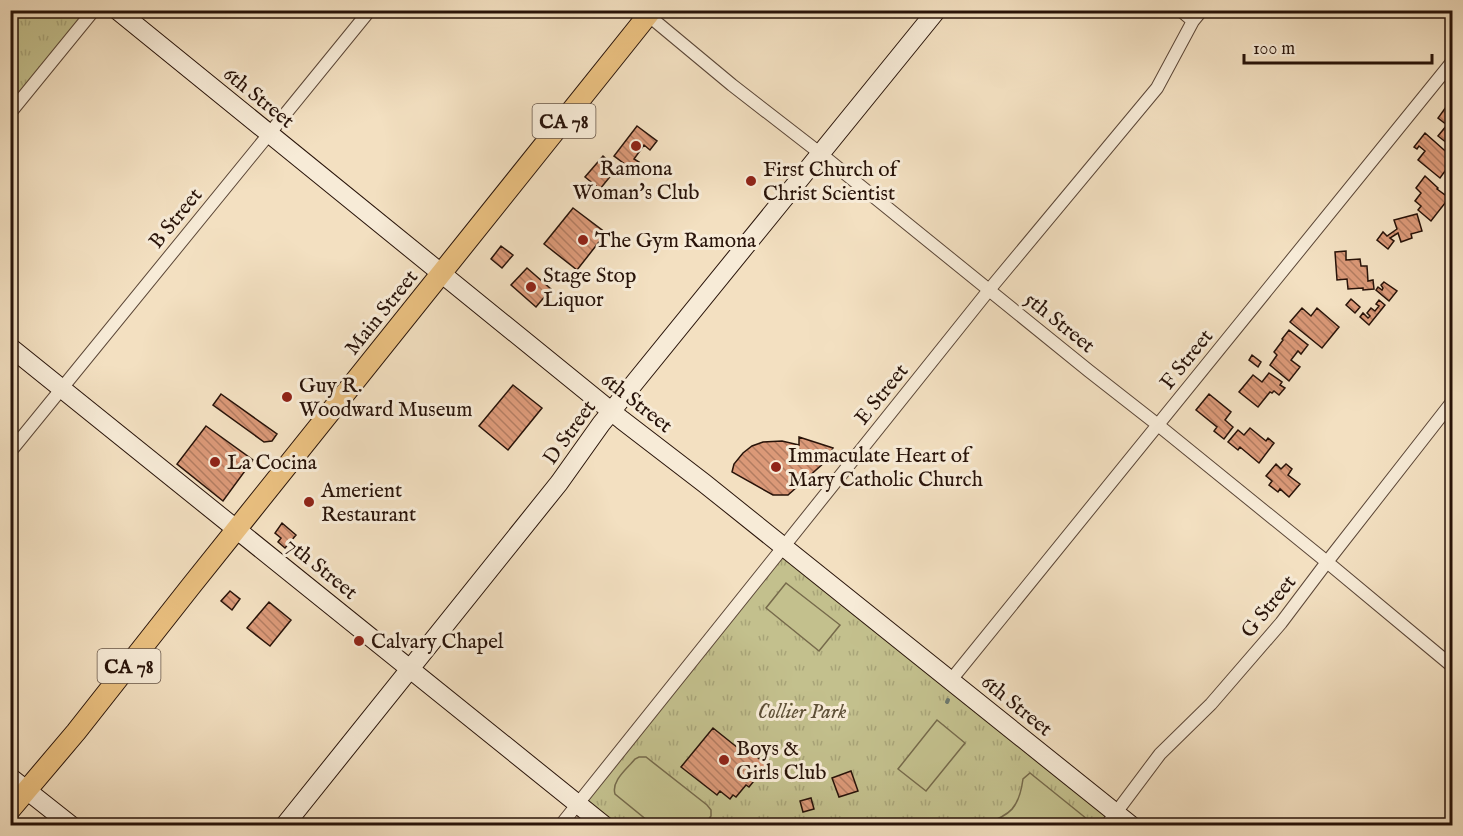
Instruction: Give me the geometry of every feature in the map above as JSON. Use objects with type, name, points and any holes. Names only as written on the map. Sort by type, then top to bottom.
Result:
[{"type":"main road","name":"Main Street","points":[[10,810],[76,732],[442,274],[647,12]]},
{"type":"street","points":[[10,113],[94,10]]},
{"type":"street","name":"6th Street","points":[[117,10],[611,411],[951,680],[1111,819],[1132,825]]},
{"type":"street","name":"B Street","points":[[10,452],[370,10]]},
{"type":"street","name":"D Street","points":[[285,825],[559,483],[611,411],[936,10]]},
{"type":"street","points":[[1180,10],[1193,21]]},
{"type":"street","name":"E Street","points":[[560,825],[990,290],[1156,88],[1193,21],[1202,10]]},
{"type":"street","name":"5th Street","points":[[647,12],[732,85],[1158,425],[1452,666]]},
{"type":"street","name":"F Street","points":[[951,680],[1452,62]]},
{"type":"street","name":"7th Street","points":[[10,347],[605,825]]},
{"type":"street","name":"G Street","points":[[1111,819],[1160,754],[1211,704],[1281,623],[1452,402]]},
{"type":"street","points":[[10,777],[72,825]]},
{"type":"green space","points":[[11,11],[93,11],[11,113]]},
{"type":"green space","name":"Collier Park","points":[[784,547],[1116,813],[1106,826],[605,826],[578,804]]},
{"type":"green space","points":[[786,583],[840,625],[819,651],[766,608]]},
{"type":"green space","points":[[937,720],[965,743],[926,791],[898,769]]},
{"type":"green space","points":[[639,757],[646,757],[707,805],[711,810],[711,816],[704,825],[653,825],[615,794],[617,780]]},
{"type":"green space","points":[[1030,773],[1087,819],[1082,825],[983,825],[1000,818],[1012,809],[1019,797],[1023,779]]},
{"type":"building","points":[[1446,107],[1452,112],[1452,147],[1438,136],[1447,125],[1438,118]]},
{"type":"building","points":[[637,126],[657,141],[650,150],[644,145],[634,159],[639,162],[633,170],[614,156]]},
{"type":"building","points":[[1425,133],[1452,157],[1450,175],[1445,171],[1440,178],[1418,160],[1425,151],[1419,146],[1417,149],[1414,147]]},
{"type":"building","points":[[603,156],[617,168],[600,189],[585,177]]},
{"type":"building","points":[[1425,176],[1449,198],[1431,221],[1418,210],[1421,206],[1415,201],[1421,193],[1416,188]]},
{"type":"building","points":[[573,208],[606,233],[577,270],[544,244]]},
{"type":"building","points":[[1417,214],[1422,231],[1411,234],[1412,238],[1401,242],[1398,233],[1390,238],[1394,241],[1388,249],[1377,240],[1383,232],[1387,236],[1397,229],[1394,220]]},
{"type":"building","points":[[501,246],[513,255],[502,268],[491,259]]},
{"type":"building","points":[[1346,251],[1346,260],[1360,259],[1361,266],[1367,266],[1368,281],[1373,280],[1374,289],[1348,289],[1347,279],[1337,280],[1335,252]]},
{"type":"building","name":"Stage Stop Liquor","points":[[527,268],[551,289],[536,307],[511,285]]},
{"type":"building","points":[[1384,282],[1397,291],[1389,301],[1376,290],[1378,287],[1382,290],[1381,285]]},
{"type":"building","points":[[1351,299],[1360,307],[1355,313],[1346,305]]},
{"type":"building","points":[[1379,300],[1385,305],[1369,325],[1360,317],[1363,313],[1368,318],[1370,316],[1367,313],[1371,308],[1375,311],[1379,306],[1376,304]]},
{"type":"building","points":[[1302,308],[1311,316],[1317,308],[1339,327],[1322,348],[1290,322]]},
{"type":"building","points":[[1289,330],[1308,345],[1301,354],[1298,351],[1291,360],[1300,367],[1289,381],[1270,365],[1277,355],[1274,352]]},
{"type":"building","points":[[1252,355],[1261,362],[1258,367],[1249,360]]},
{"type":"building","points":[[1269,373],[1282,382],[1280,385],[1285,388],[1279,395],[1274,391],[1270,392],[1258,407],[1239,392],[1253,375],[1262,382]]},
{"type":"building","points":[[513,385],[542,408],[508,450],[479,426]]},
{"type":"building","points":[[221,394],[277,434],[272,441],[264,442],[213,405]]},
{"type":"building","points":[[1209,394],[1231,412],[1225,420],[1233,427],[1224,439],[1214,431],[1217,427],[1196,410]]},
{"type":"building","name":"La Cocina","points":[[206,426],[253,460],[223,501],[177,464]]},
{"type":"building","points":[[1250,428],[1266,441],[1268,438],[1274,443],[1259,463],[1240,447],[1238,450],[1228,442],[1238,430],[1244,435]]},
{"type":"building","name":"Immaculate Heart of Mary Catholic Church","points":[[799,437],[833,448],[826,461],[788,495],[773,495],[732,472],[734,464],[752,446],[763,442],[782,441],[799,445]]},
{"type":"building","points":[[1276,464],[1281,469],[1286,464],[1292,469],[1288,475],[1300,484],[1289,497],[1280,489],[1278,492],[1269,485],[1272,481],[1266,476]]},
{"type":"building","points":[[282,523],[296,535],[285,548],[278,542],[281,538],[275,533]]},
{"type":"building","points":[[230,591],[240,599],[232,610],[221,601]]},
{"type":"building","points":[[269,602],[291,620],[270,646],[247,628]]},
{"type":"building","name":"Boys & Girls Club","points":[[713,728],[748,756],[751,752],[767,765],[749,787],[746,785],[736,797],[733,795],[730,799],[720,791],[717,795],[681,767]]},
{"type":"building","points":[[851,771],[858,791],[839,797],[832,778]]},
{"type":"building","points":[[811,798],[814,809],[803,812],[800,801]]},
{"type":"place","name":"Ramona Woman's Club","points":[[636,146]]},
{"type":"place","name":"First Church of Christ Scientist","points":[[751,181]]},
{"type":"place","name":"The Gym Ramona","points":[[583,240]]},
{"type":"place","name":"Stage Stop Liquor","points":[[531,287]]},
{"type":"place","name":"Guy R. Woodward Museum","points":[[287,397]]},
{"type":"place","name":"La Cocina","points":[[215,462]]},
{"type":"place","name":"Immaculate Heart of Mary Catholic Church","points":[[776,467]]},
{"type":"place","name":"Amerient Restaurant","points":[[309,502]]},
{"type":"place","name":"Calvary Chapel","points":[[359,641]]},
{"type":"place","name":"Boys & Girls Club","points":[[724,760]]}]
